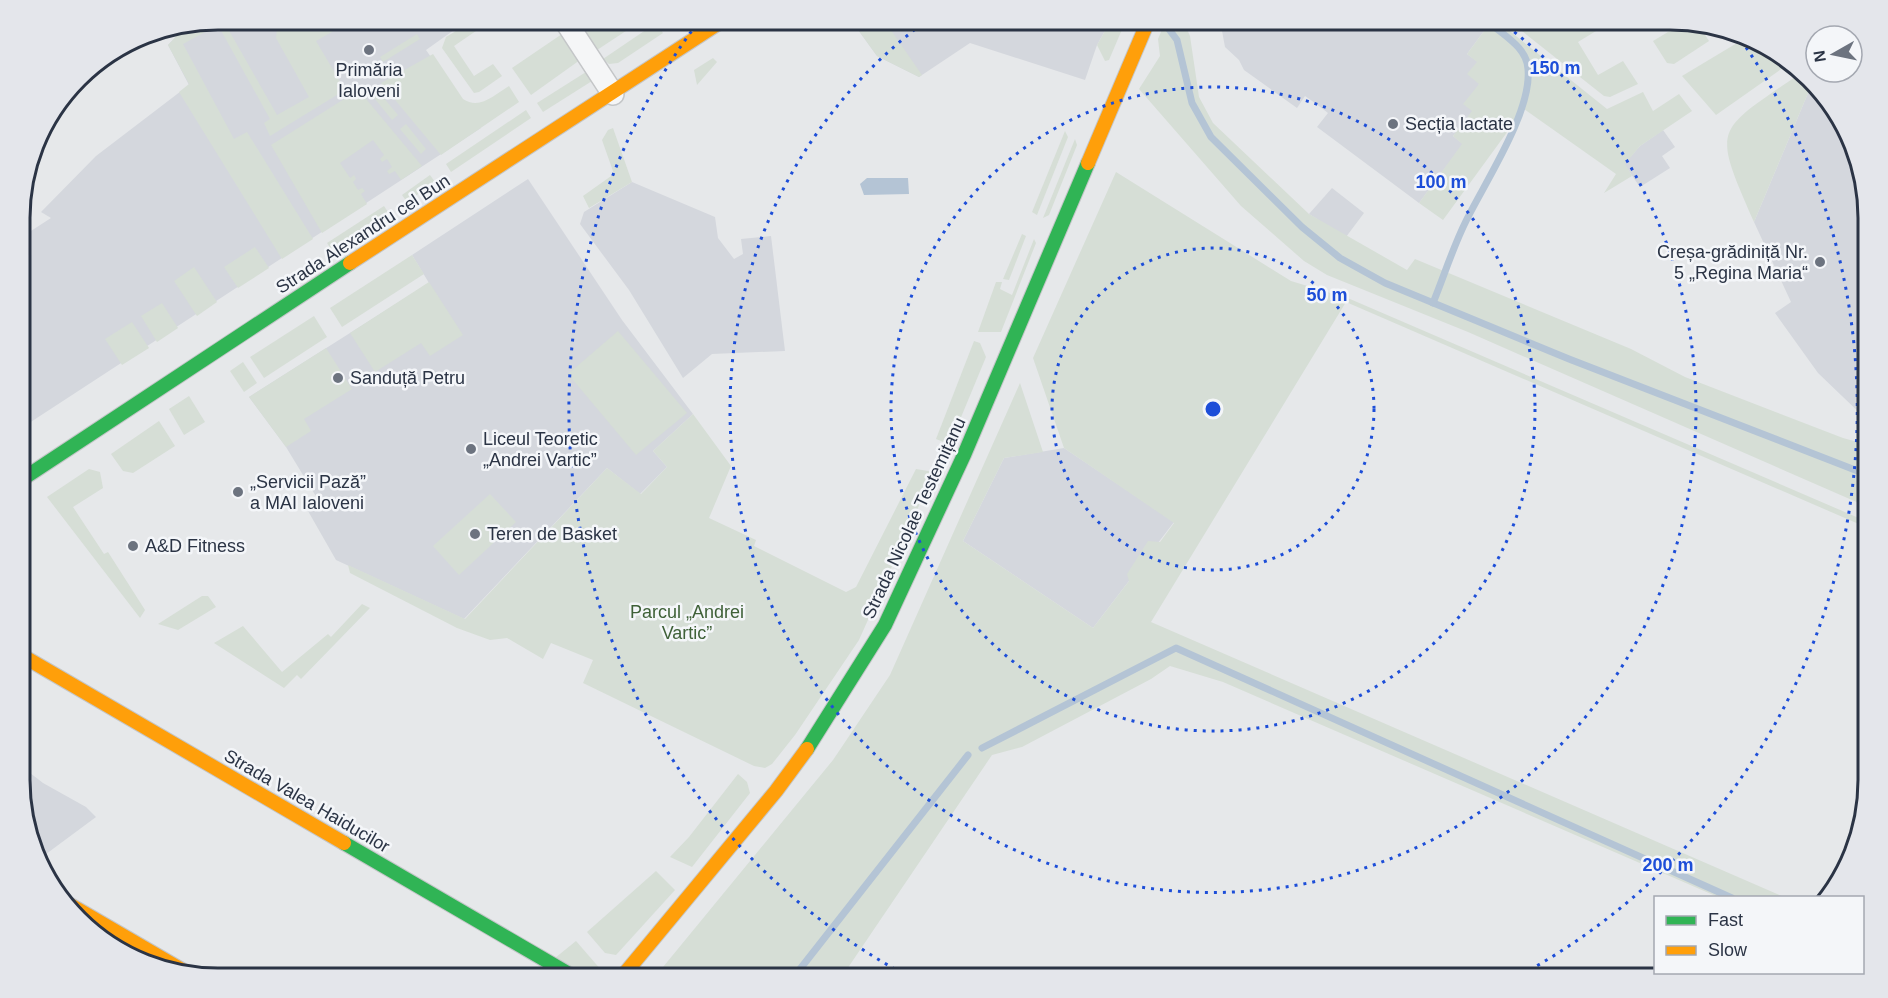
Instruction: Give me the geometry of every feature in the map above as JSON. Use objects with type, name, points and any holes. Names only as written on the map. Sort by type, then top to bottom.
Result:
[{"type":"main road","name":"Strada Alexandru cel Bun","points":[[30,474],[394,234],[522,155],[710,30]]},
{"type":"main road","name":"Strada Nicolae Testemițanu","points":[[629,968],[804,753],[852,682],[885,625],[964,455],[1145,30]]},
{"type":"main road","name":"Strada Valea Haiducilor","points":[[30,660],[559,968]]},
{"type":"main road","points":[[87,915],[167,961]]},
{"type":"street","points":[[571,30],[613,94]]},
{"type":"shaded area","points":[[205,30],[454,30],[426,50],[481,128],[30,422],[30,232],[51,218],[41,212],[96,156],[189,85],[168,45],[178,35]]},
{"type":"shaded area","points":[[858,30],[1105,30],[1097,45],[1085,80],[970,43],[919,77],[877,56]]},
{"type":"shaded area","points":[[1222,30],[1485,30],[1467,54],[1477,61],[1479,84],[1473,111],[1453,136],[1463,144],[1419,203],[1317,127],[1328,113],[1305,96],[1297,108],[1244,70],[1239,60],[1225,47]]},
{"type":"shaded area","name":"Creșa-grădiniță Nr. 5 „Regina Maria“","points":[[1809,91],[1833,124],[1844,146],[1852,169],[1856,193],[1858,411],[1818,373],[1775,313],[1791,302],[1754,222]]},
{"type":"shaded area","points":[[1663,130],[1675,147],[1662,156],[1670,168],[1640,187],[1624,164],[1640,146]]},
{"type":"shaded area","name":"Liceul Teoretic „Andrei Vartic”","points":[[528,179],[622,320],[693,414],[653,451],[667,467],[640,494],[607,468],[464,619],[336,560],[308,511],[320,503],[286,447],[249,397],[429,283],[412,255]]},
{"type":"shaded area","points":[[632,182],[715,217],[718,238],[734,259],[743,254],[741,239],[771,236],[785,351],[712,354],[683,378],[629,290],[580,224],[584,212]]},
{"type":"shaded area","points":[[1332,188],[1364,213],[1346,237],[1309,214]]},
{"type":"shaded area","points":[[1064,448],[1174,522],[1093,628],[963,541],[1004,458]]},
{"type":"shaded area","points":[[30,773],[43,783],[86,807],[96,817],[45,855],[36,829]]},
{"type":"green space","points":[[209,30],[183,44],[234,139],[247,132],[313,239],[282,259],[179,92],[189,84],[168,45],[178,35]]},
{"type":"green space","points":[[221,30],[229,30],[277,115],[309,97],[276,38],[277,30],[335,30],[316,41],[345,90],[270,136],[264,123],[270,119]]},
{"type":"green space","points":[[458,30],[477,30],[454,46],[474,76],[493,64],[502,76],[474,93],[442,48],[446,37]]},
{"type":"green space","points":[[580,30],[627,30],[594,52]]},
{"type":"green space","points":[[646,30],[661,30],[663,33],[618,63],[609,64],[603,59]]},
{"type":"green space","points":[[858,30],[891,30],[922,75],[919,77],[877,56]]},
{"type":"green space","points":[[1105,30],[1122,30],[1109,60],[1105,61],[1097,45]]},
{"type":"green space","points":[[1162,30],[1187,30],[1199,97],[1213,123],[1309,214],[1407,270],[1415,259],[1631,349],[1685,377],[1858,442],[1858,503],[1468,332],[1327,275],[1304,261],[1241,206],[1139,89],[1160,56],[1158,39]]},
{"type":"green space","points":[[1485,30],[1508,30],[1607,109],[1643,92],[1653,111],[1679,94],[1692,111],[1640,146],[1625,164],[1632,176],[1604,193],[1616,174],[1524,109],[1443,220],[1419,203],[1462,144],[1453,136],[1472,111],[1463,104],[1479,84],[1467,74],[1477,62],[1467,54]]},
{"type":"green space","points":[[1521,30],[1598,30],[1578,42],[1598,75],[1623,61],[1638,84],[1610,97],[1604,96]]},
{"type":"green space","points":[[1671,30],[1683,30],[1704,34],[1709,41],[1674,64],[1667,63],[1653,41]]},
{"type":"green space","points":[[417,34],[420,39],[383,62],[380,57]]},
{"type":"green space","points":[[562,34],[580,60],[531,95],[512,68]]},
{"type":"green space","points":[[1738,43],[1753,49],[1783,68],[1716,115],[1682,76]]},
{"type":"green space","points":[[433,54],[463,99],[475,103],[481,102],[509,86],[519,102],[441,155],[381,83]]},
{"type":"green space","points":[[713,58],[717,62],[697,85],[694,70]]},
{"type":"green space","points":[[586,72],[592,81],[543,112],[537,103]]},
{"type":"green space","points":[[1795,77],[1809,91],[1754,222],[1731,167],[1727,149],[1729,134],[1736,122],[1750,109]]},
{"type":"green space","points":[[377,90],[398,115],[392,120],[371,94]]},
{"type":"green space","points":[[362,94],[422,166],[401,180],[395,171],[389,174],[387,171],[392,167],[387,159],[382,162],[380,159],[384,155],[373,140],[340,163],[350,178],[354,175],[356,179],[353,182],[358,190],[362,188],[365,191],[361,194],[367,204],[322,233],[271,145],[349,96],[352,100]]},
{"type":"green space","points":[[526,110],[531,118],[451,172],[446,164]]},
{"type":"green space","points":[[406,124],[426,149],[421,154],[400,129]]},
{"type":"green space","points":[[613,128],[632,182],[589,208],[583,196],[614,174],[602,140],[608,130]]},
{"type":"green space","points":[[1065,131],[1068,137],[1037,215],[1032,212]]},
{"type":"green space","points":[[1075,139],[1077,145],[1049,215],[1043,218]]},
{"type":"green space","points":[[1116,172],[1291,281],[1350,299],[1858,518],[1858,524],[1346,302],[1151,622],[1782,896],[1716,896],[1223,682],[1170,666],[1151,679],[1022,747],[992,755],[848,968],[662,968],[833,760],[890,675],[1020,383],[1043,452],[1004,458],[963,541],[1093,628],[1129,581],[1127,574],[1148,541],[1160,542],[1174,523],[1064,448],[1033,358]]},
{"type":"green space","points":[[430,175],[435,182],[407,202],[402,195]]},
{"type":"green space","points":[[384,206],[388,212],[331,249],[327,243]]},
{"type":"green space","points":[[1022,234],[1026,236],[1009,280],[1003,279]]},
{"type":"green space","points":[[1034,239],[1036,243],[1001,332],[978,332],[996,282],[1002,282],[1000,289],[1012,295]]},
{"type":"green space","points":[[255,247],[269,268],[238,288],[224,267]]},
{"type":"green space","points":[[412,255],[424,274],[342,327],[330,308]]},
{"type":"green space","points":[[194,267],[217,302],[197,316],[174,281]]},
{"type":"green space","points":[[429,282],[463,335],[430,356],[421,343],[375,372],[350,333]]},
{"type":"green space","points":[[162,303],[178,328],[157,342],[141,316]]},
{"type":"green space","points":[[314,316],[327,337],[264,378],[250,357]]},
{"type":"green space","points":[[132,322],[149,348],[122,365],[105,339]]},
{"type":"green space","points":[[618,331],[687,413],[636,455],[568,374]]},
{"type":"green space","points":[[974,341],[980,343],[986,357],[952,439],[946,443],[936,439]]},
{"type":"green space","points":[[326,348],[352,389],[304,419],[311,431],[286,447],[249,397]]},
{"type":"green space","points":[[243,362],[257,383],[244,392],[230,371]]},
{"type":"green space","points":[[189,396],[205,422],[184,435],[169,409]]},
{"type":"green space","name":"Parcul „Andrei Vartic”","points":[[693,414],[731,466],[709,518],[756,540],[754,546],[846,592],[856,587],[916,469],[934,472],[859,640],[795,735],[772,764],[765,768],[754,766],[583,683],[593,660],[551,643],[543,659],[507,638],[490,640],[457,628],[350,573],[348,565],[465,619],[607,468],[641,494],[667,467],[653,451]]},
{"type":"green space","points":[[159,421],[175,446],[133,473],[123,471],[111,454]]},
{"type":"green space","points":[[89,469],[100,472],[103,488],[73,507],[104,554],[108,552],[145,610],[140,618],[47,497]]},
{"type":"green space","name":"Teren de Basket","points":[[490,494],[516,522],[459,575],[433,546]]},
{"type":"green space","points":[[202,596],[208,596],[216,607],[178,630],[158,624]]},
{"type":"green space","points":[[362,604],[370,608],[301,679],[297,675],[284,688],[214,643],[243,626],[282,672],[328,634],[331,637]]},
{"type":"green space","points":[[738,774],[747,782],[750,793],[692,867],[670,857],[689,837]]},
{"type":"green space","points":[[656,871],[675,890],[616,955],[605,953],[587,932]]},
{"type":"green space","points":[[576,941],[599,968],[574,968],[555,958]]},
{"type":"water","points":[[867,178],[908,178],[909,194],[864,195],[860,184]]},
{"type":"waterway","points":[[1170,30],[1177,40],[1192,103],[1211,137],[1302,227],[1340,258],[1385,283],[1569,359],[1858,471]]},
{"type":"waterway","points":[[1433,303],[1461,231],[1506,146],[1523,105],[1527,86],[1527,62],[1520,49],[1498,30]]},
{"type":"waterway","points":[[982,748],[1176,648],[1728,896]]},
{"type":"waterway","points":[[801,968],[968,755]]},
{"type":"traffic: fast","points":[[807,749],[885,625],[964,455],[1088,163]]},
{"type":"traffic: fast","points":[[30,474],[350,263]]},
{"type":"traffic: fast","points":[[344,843],[559,968]]},
{"type":"traffic: slow","points":[[350,263],[708,30]]},
{"type":"traffic: slow","points":[[1088,163],[1144,30]]},
{"type":"traffic: slow","points":[[30,660],[344,843]]},
{"type":"traffic: slow","points":[[629,968],[776,791],[807,749]]},
{"type":"traffic: slow","points":[[87,915],[167,961]]},
{"type":"place","name":"Primăria Ialoveni","points":[[369,50]]},
{"type":"place","name":"Secția lactate","points":[[1393,124]]},
{"type":"place","name":"Creșa-grădiniță Nr. 5 „Regina Maria“","points":[[1820,262]]},
{"type":"place","name":"Sanduță Petru","points":[[338,378]]},
{"type":"place","name":"Liceul Teoretic „Andrei Vartic”","points":[[471,449]]},
{"type":"place","name":"„Servicii Pază” a MAI Ialoveni","points":[[238,492]]},
{"type":"place","name":"Teren de Basket","points":[[475,534]]},
{"type":"place","name":"A&D Fitness","points":[[133,546]]}]
